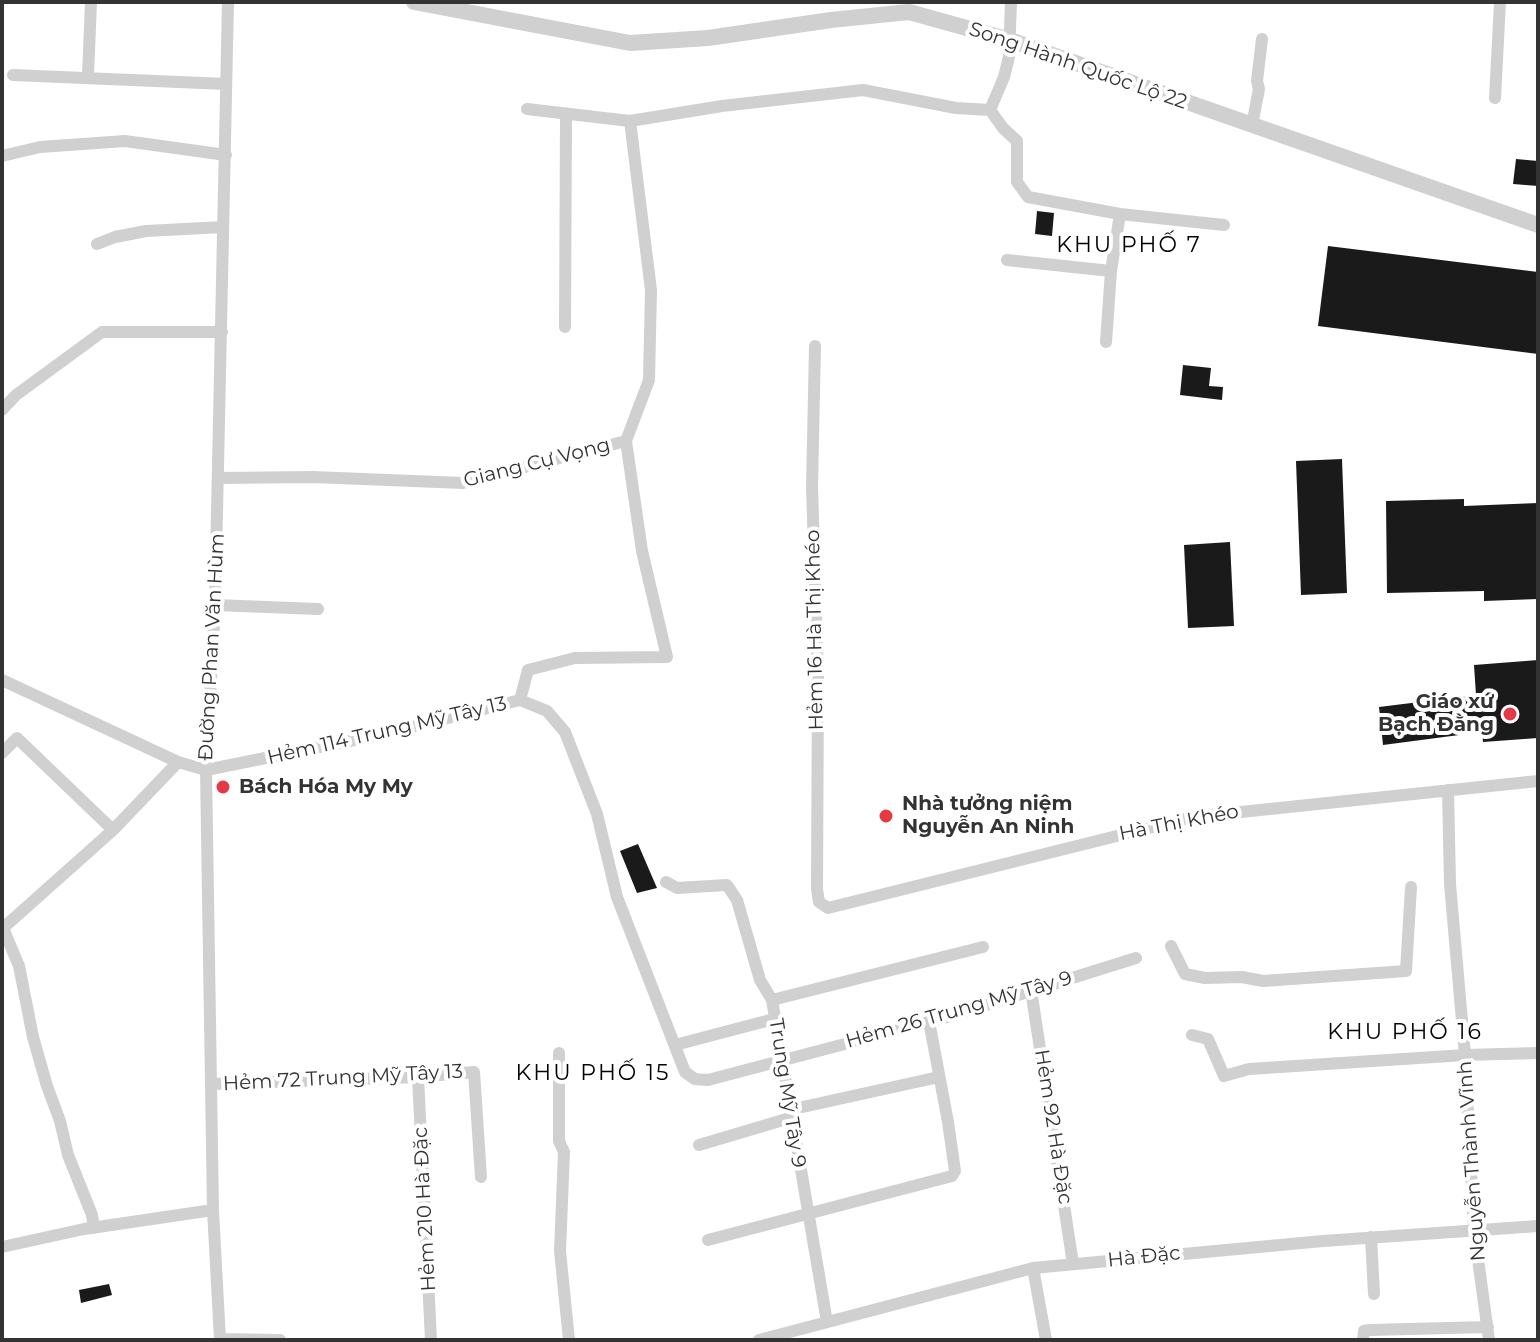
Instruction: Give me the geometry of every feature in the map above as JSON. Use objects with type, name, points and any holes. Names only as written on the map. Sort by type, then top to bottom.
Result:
[{"type":"street","points":[[88,76],[91,2]]},
{"type":"street","name":"Đường Phan Văn Hùm","points":[[220,1340],[213,1210],[206,770],[219,478],[228,2]]},
{"type":"street","name":"Song Hành Quốc Lộ 22","points":[[414,2],[630,43],[708,38],[909,12],[1010,40],[1538,225]]},
{"type":"street","points":[[990,110],[1004,77],[1010,40],[1011,2]]},
{"type":"street","points":[[1495,98],[1500,2]]},
{"type":"street","points":[[1252,125],[1259,89],[1257,81],[1262,39]]},
{"type":"street","points":[[13,75],[226,84]]},
{"type":"street","points":[[527,109],[630,121],[722,106],[863,90],[956,108],[990,110]]},
{"type":"street","points":[[990,110],[1017,141],[1017,182],[1028,197],[1120,214],[1224,225]]},
{"type":"street","points":[[565,327],[566,115]]},
{"type":"street","name":"Giang Cự Vọng","points":[[219,478],[313,477],[463,483],[626,441],[649,380],[651,290],[630,121]]},
{"type":"street","points":[[2,156],[40,147],[125,141],[226,155]]},
{"type":"street","points":[[1106,342],[1111,271],[1120,214]]},
{"type":"street","points":[[97,244],[146,231],[223,227]]},
{"type":"street","points":[[1007,260],[1111,271]]},
{"type":"street","points":[[2,410],[16,395],[102,332],[222,332]]},
{"type":"street","name":"Hẻm 16 Hà Thị Khéo","points":[[815,346],[812,487],[818,680],[817,889],[819,902],[828,908]]},
{"type":"street","points":[[626,441],[642,551],[667,657],[575,658],[528,670],[520,700],[547,711],[565,732],[597,814],[617,897],[675,1045],[774,1019]]},
{"type":"street","points":[[215,605],[318,609]]},
{"type":"street","points":[[2,680],[178,762],[206,770]]},
{"type":"street","name":"Hẻm 114 Trung Mỹ Tây 13","points":[[206,770],[384,734],[520,700]]},
{"type":"street","points":[[2,753],[17,738],[113,830]]},
{"type":"street","points":[[94,1228],[92,1215],[68,1155],[33,1037],[19,966],[2,928],[113,830],[178,762]]},
{"type":"street","name":"Hà Thị Khéo","points":[[828,908],[1193,817],[1538,781]]},
{"type":"street","name":"Nguyễn Thành Vĩnh","points":[[1448,790],[1453,925],[1465,1055],[1474,1230],[1488,1333]]},
{"type":"street","name":"Trung Mỹ Tây 9","points":[[666,882],[677,888],[727,885],[737,900],[760,980],[772,1000],[789,1114],[827,1322]]},
{"type":"street","points":[[1171,946],[1185,974],[1205,978],[1242,977],[1263,981],[1406,971],[1411,887]]},
{"type":"street","points":[[772,1000],[983,947]]},
{"type":"street","name":"Hẻm 26 Trung Mỹ Tây 9","points":[[675,1045],[685,1072],[695,1079],[708,1080],[929,1021],[1136,958]]},
{"type":"street","name":"Hẻm 92 Hà Đặc","points":[[1031,990],[1073,1264]]},
{"type":"street","points":[[708,1240],[952,1176],[955,1171],[929,1021]]},
{"type":"street","points":[[1192,1035],[1208,1039],[1224,1076],[1249,1069],[1538,1053]]},
{"type":"street","points":[[559,1053],[559,1141],[564,1152],[560,1251],[569,1340]]},
{"type":"street","name":"Hẻm 72 Trung Mỹ Tây 13","points":[[212,1084],[418,1077],[474,1072],[481,1177]]},
{"type":"street","name":"Hẻm 210 Hà Đặc","points":[[418,1077],[431,1340]]},
{"type":"street","points":[[699,1145],[789,1114],[939,1077]]},
{"type":"street","points":[[2,1247],[94,1228],[213,1210]]},
{"type":"street","name":"Hà Đặc","points":[[759,1340],[1033,1268],[1371,1237],[1538,1226]]},
{"type":"street","points":[[1371,1237],[1374,1294]]},
{"type":"street","points":[[1033,1268],[1045,1340]]},
{"type":"street","points":[[1363,1340],[1364,1331],[1370,1330],[1488,1333]]},
{"type":"street","points":[[220,1340],[280,1340]]},
{"type":"building","points":[[1516,159],[1538,161],[1538,186],[1513,184]]},
{"type":"building","points":[[1037,211],[1054,213],[1052,236],[1035,234]]},
{"type":"building","points":[[1328,246],[1538,272],[1538,354],[1318,326]]},
{"type":"building","points":[[1183,365],[1211,368],[1209,386],[1223,387],[1222,400],[1180,395]]},
{"type":"building","points":[[1342,459],[1347,593],[1301,595],[1296,461]]},
{"type":"building","points":[[1464,499],[1464,506],[1538,503],[1538,599],[1484,601],[1484,591],[1387,593],[1386,501]]},
{"type":"building","points":[[1230,542],[1234,626],[1188,628],[1184,545]]},
{"type":"building","points":[[1538,660],[1538,738],[1483,742],[1482,732],[1383,745],[1379,707],[1476,695],[1474,665]]},
{"type":"building","points":[[638,844],[657,888],[637,893],[620,851]]},
{"type":"building","points":[[109,1284],[112,1295],[81,1303],[79,1290]]},
{"type":"place","name":"Giáo xứ Bạch Đằng","points":[[1510,714]]},
{"type":"place","name":"Bách Hóa My My","points":[[223,787]]},
{"type":"place","name":"Nhà tưởng niệm Nguyễn An Ninh","points":[[886,816]]},
{"type":"district","name":"KHU PHỐ 7","points":[[1129,246]]},
{"type":"district","name":"KHU PHỐ 16","points":[[1405,1033]]},
{"type":"district","name":"KHU PHỐ 15","points":[[593,1074]]}]
